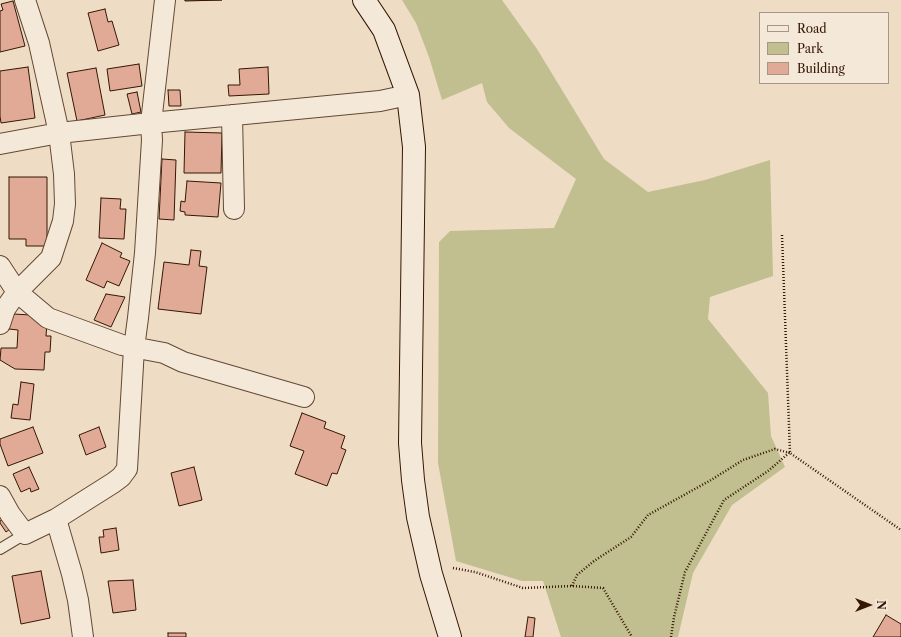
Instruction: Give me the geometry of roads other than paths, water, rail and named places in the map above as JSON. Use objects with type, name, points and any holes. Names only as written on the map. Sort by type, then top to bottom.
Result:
[{"type":"street","points":[[0,324],[4,309],[17,292],[51,258],[64,221],[64,174],[60,133],[39,43],[26,0]]},
{"type":"street","points":[[0,496],[10,514],[25,534],[56,518],[113,483],[121,477],[127,469],[134,348],[145,252],[152,140],[151,123],[165,0]]},
{"type":"street","points":[[364,0],[384,30],[408,95],[414,147],[410,443],[416,502],[429,565],[450,637]]},
{"type":"street","points":[[0,144],[60,133],[380,100],[408,95]]},
{"type":"street","points":[[232,115],[234,209]]},
{"type":"street","points":[[0,266],[17,292],[48,318],[122,345],[164,354],[183,362],[304,397]]},
{"type":"street","points":[[56,518],[78,600],[83,637]]},
{"type":"lane","points":[[0,549],[25,534]]}]
